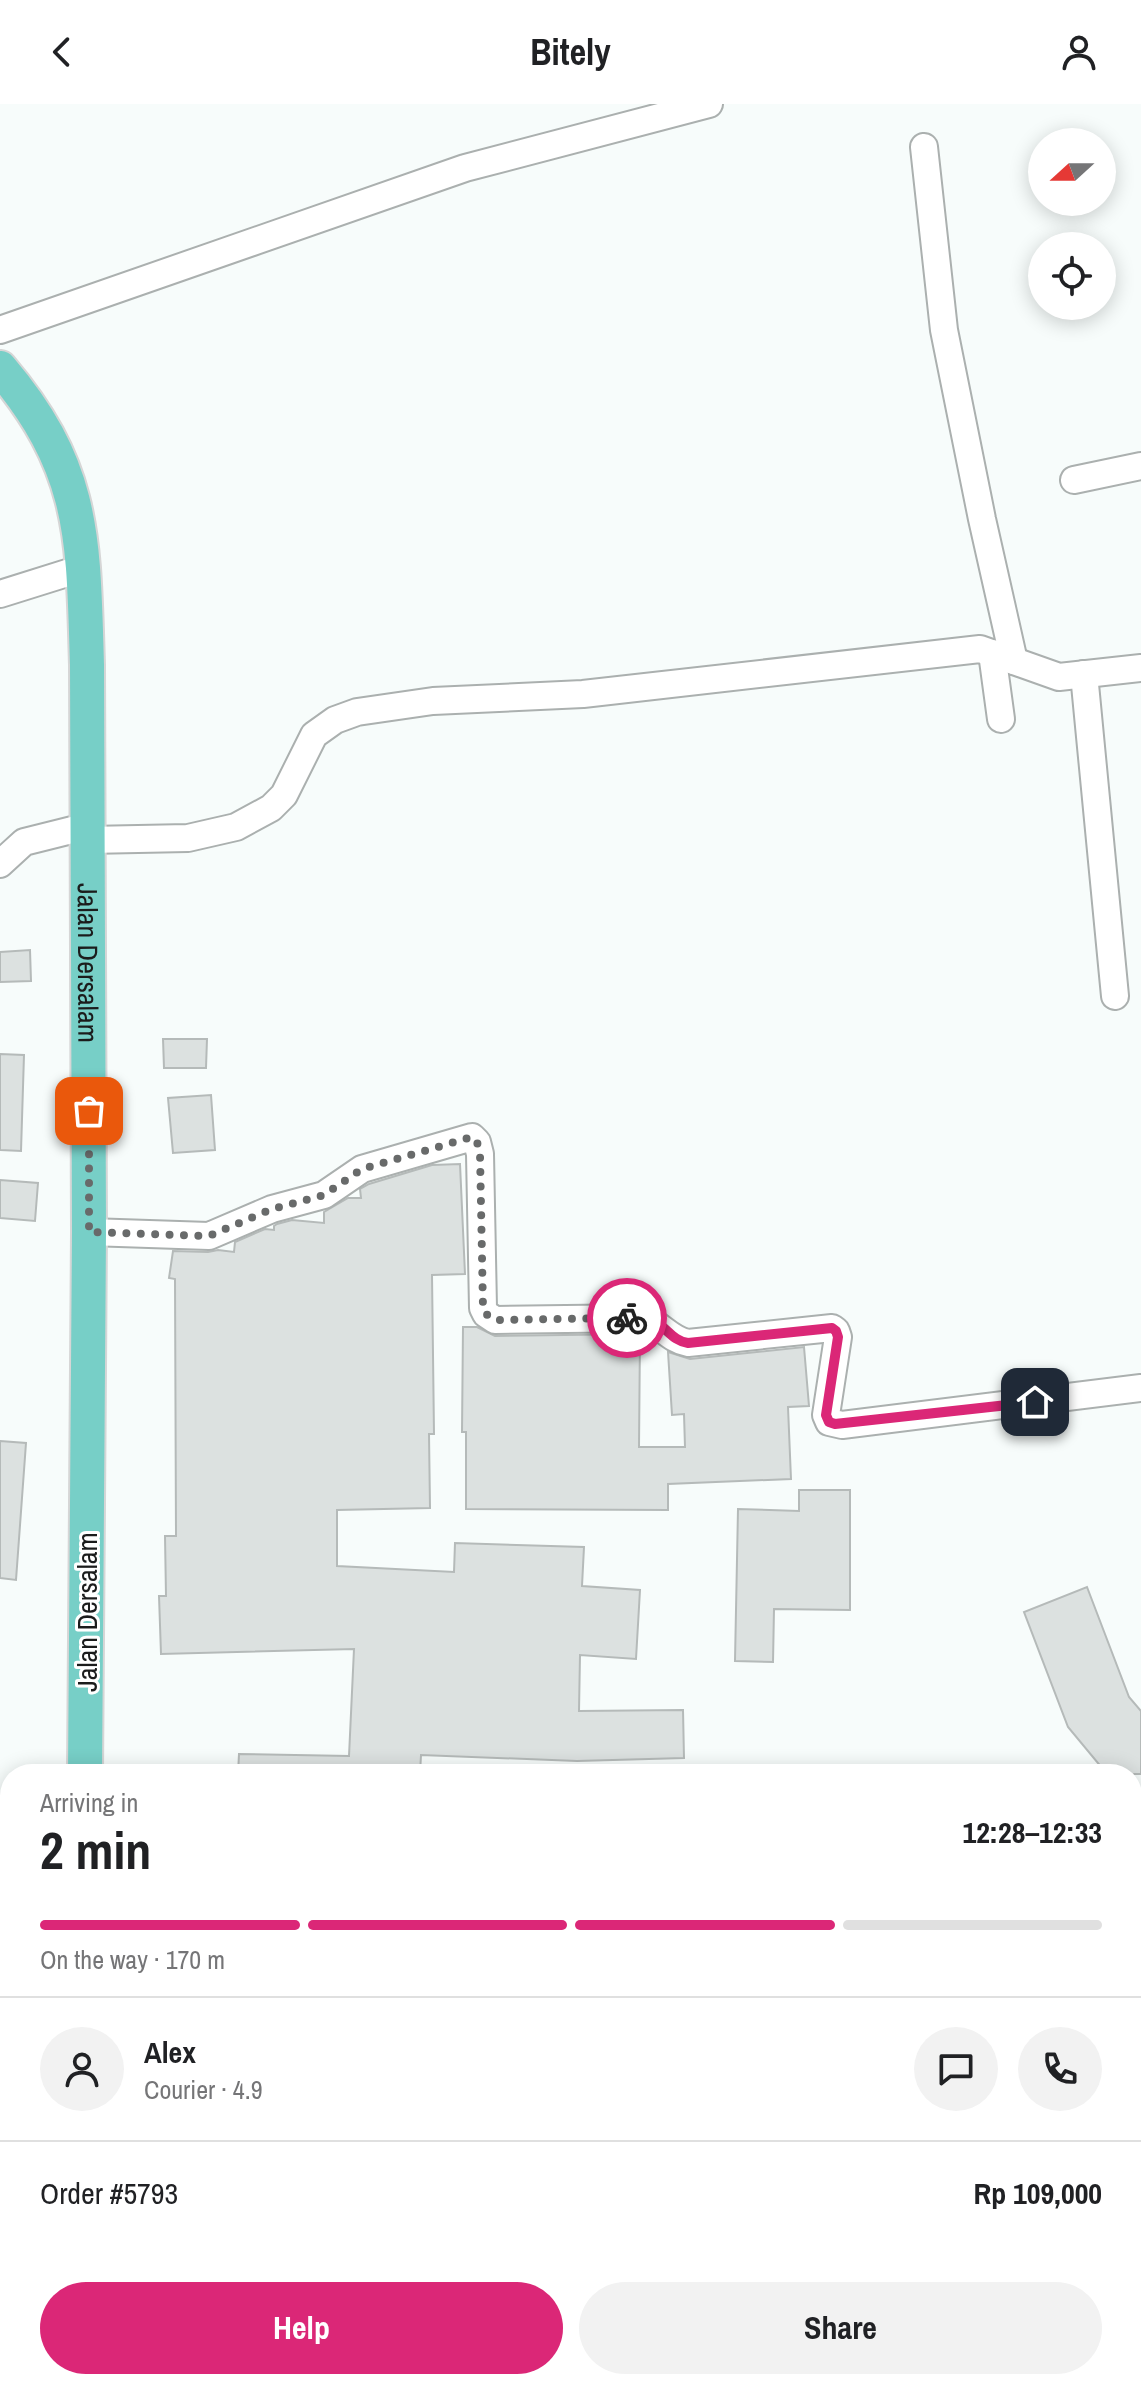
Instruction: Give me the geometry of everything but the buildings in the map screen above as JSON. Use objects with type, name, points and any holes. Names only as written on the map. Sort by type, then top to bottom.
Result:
[{"type":"main road","name":"Jalan Dersalam","points":[[0,368],[30,404],[52,441],[68,477],[76,504],[83,568],[87,665],[89,1232],[85,1764]]},
{"type":"street","points":[[0,330],[465,168],[709,104]]},
{"type":"street","points":[[924,147],[944,330],[982,519],[1003,657],[1001,719]]},
{"type":"street","points":[[1074,480],[1141,466]]},
{"type":"street","points":[[0,594],[83,568]]},
{"type":"street","points":[[0,864],[19,844],[31,839],[88,833],[188,838],[236,827],[271,808],[284,795],[314,735],[335,720],[357,712],[433,701],[583,694],[980,649],[1059,677],[1141,668]]},
{"type":"street","points":[[1084,674],[1115,996]]},
{"type":"street","points":[[89,1232],[209,1236],[272,1209],[324,1195],[362,1169],[472,1137],[480,1154],[483,1308],[495,1320],[643,1318],[655,1321],[680,1342],[688,1343],[832,1328],[838,1337],[826,1415],[829,1422],[842,1425],[1141,1388]]},
{"type":"way so far","points":[[89,1111],[89,1232],[209,1236],[272,1209],[324,1195],[362,1169],[472,1137],[480,1154],[483,1308],[486,1314],[495,1320],[627,1318]]},
{"type":"route","points":[[627,1318],[655,1321],[680,1342],[688,1343],[832,1328],[838,1337],[826,1418],[835,1424],[1035,1402]]}]
